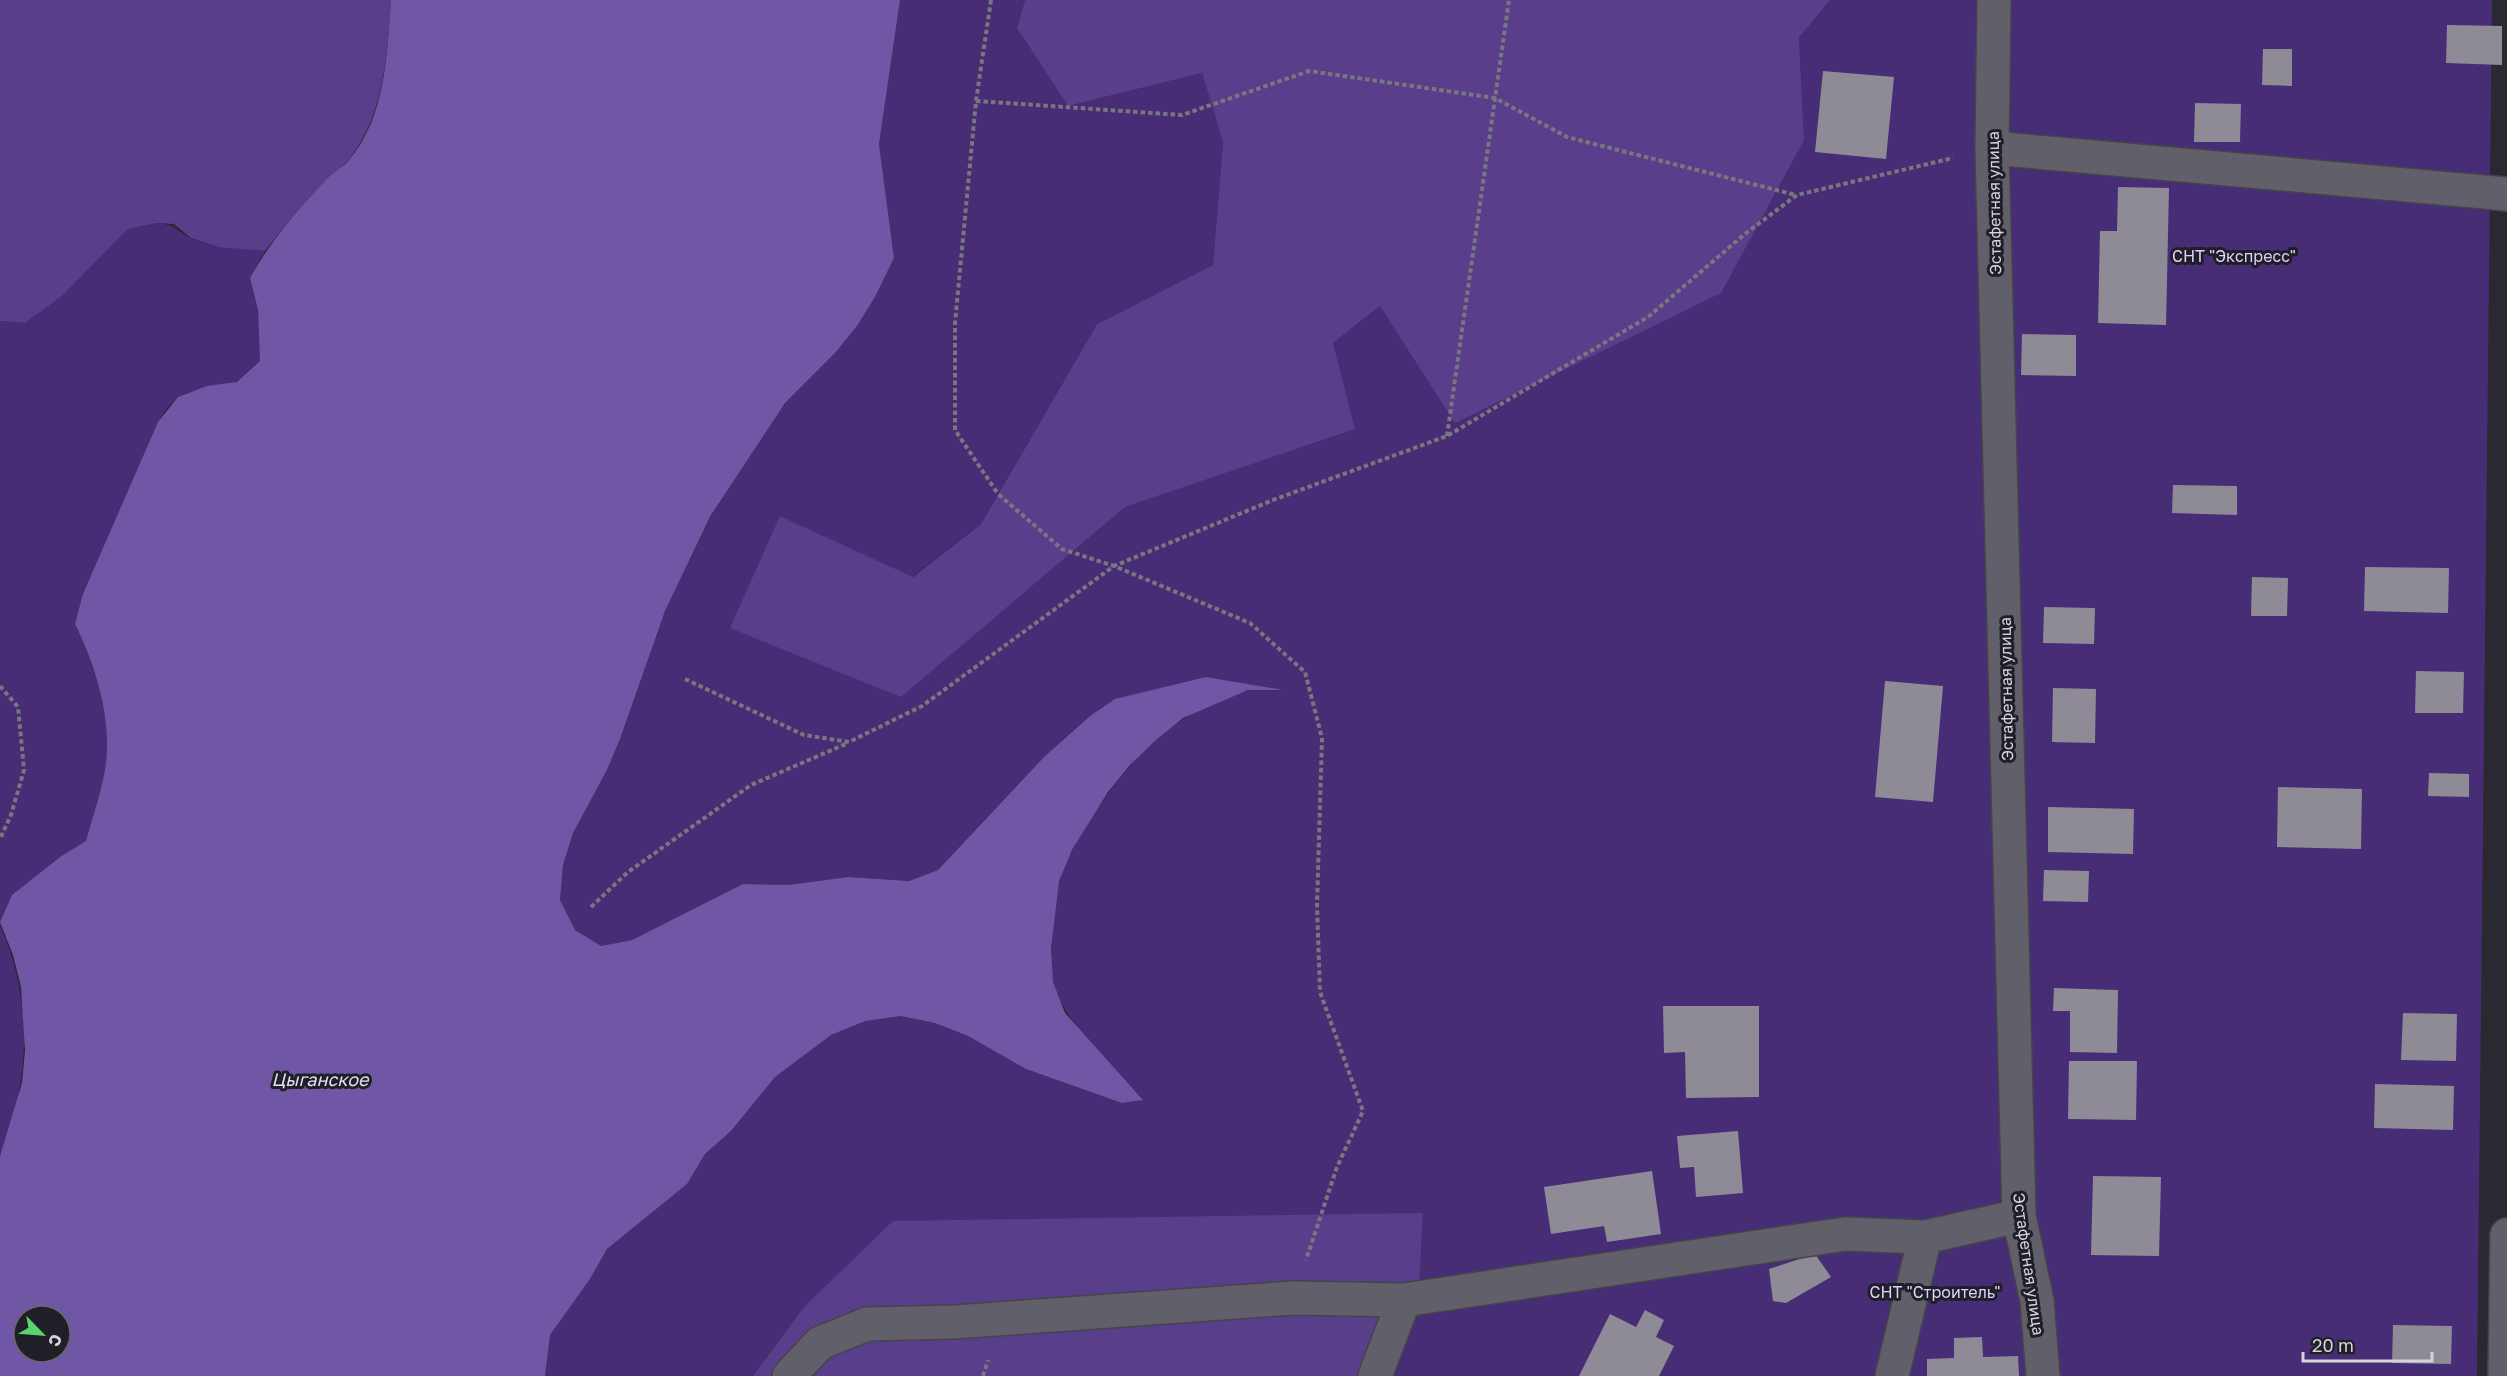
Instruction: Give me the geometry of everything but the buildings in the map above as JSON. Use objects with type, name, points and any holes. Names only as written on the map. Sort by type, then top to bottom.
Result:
[{"type":"street","name":"Эстафетная улица","points":[[1994,0],[1992,148],[2019,1216],[2037,1301],[2043,1376]]},
{"type":"street","points":[[1992,148],[2507,194]]},
{"type":"street","points":[[789,1376],[820,1343],[867,1324],[954,1322],[1293,1298],[1404,1300],[1845,1234],[1925,1237],[2019,1216]]},
{"type":"street","points":[[2505,1376],[2507,1235]]},
{"type":"street","points":[[1892,1376],[1925,1237]]},
{"type":"street","points":[[1375,1376],[1404,1300]]},
{"type":"path","points":[[991,0],[976,101],[955,323],[955,430],[998,494],[1062,549],[1114,566],[1250,622],[1305,672],[1322,738],[1317,905],[1320,992],[1363,1111],[1337,1167],[1293,1298]]},
{"type":"path","points":[[1447,436],[1509,0]]},
{"type":"path","points":[[976,101],[1182,115],[1308,70],[1495,98],[1568,137],[1797,195]]},
{"type":"path","points":[[591,907],[628,872],[751,785],[849,742],[922,706],[1114,566],[1274,500],[1447,436],[1648,317],[1746,233],[1797,195],[1992,148]]},
{"type":"path","points":[[686,679],[804,735],[849,742]]},
{"type":"path","points":[[0,686],[18,707],[24,770],[11,815],[0,839]]},
{"type":"green space","points":[[900,0],[1025,0],[1017,28],[1068,106],[1202,73],[1223,142],[1213,265],[1097,324],[981,524],[912,577],[780,516],[900,697],[1125,507],[1354,429],[1333,343],[1380,306],[1804,140],[1799,38],[1830,0],[2492,0],[2477,1376],[1385,1376],[1422,1213],[803,1308],[753,1376],[545,1376],[550,1335],[590,1279],[607,1249],[687,1184],[705,1154],[731,1131],[775,1077],[831,1035],[865,1020],[901,1016],[935,1023],[968,1036],[1026,1069],[1122,1103],[1143,1100],[1091,1044],[1058,996],[1053,981],[1051,956],[1056,900],[1061,875],[1074,848],[1116,784],[1133,763],[1173,726],[1220,700],[1250,690],[1278,690],[1206,677],[1090,716],[1044,757],[938,870],[909,881],[848,877],[788,885],[743,884],[632,940],[601,946],[575,930],[560,900],[563,865],[573,833],[607,770],[620,739],[665,611],[710,518],[785,403],[835,353],[857,326],[875,297],[894,258],[879,144]]},
{"type":"green space","points":[[157,223],[170,226],[195,240],[265,251],[250,278],[258,310],[260,361],[236,382],[193,391],[179,397],[157,424],[135,481],[95,569],[75,624],[98,685],[107,734],[104,773],[86,841],[60,857],[12,895],[0,922],[0,321],[25,323],[62,296],[128,229]]},
{"type":"green space","points":[[0,925],[11,953],[18,982],[23,1011],[24,1040],[18,1098],[0,1156]]},
{"type":"shaded area","points":[[0,0],[391,0],[386,62],[378,102],[362,139],[349,160],[311,196],[265,251],[219,247],[191,238],[174,224],[157,223],[128,229],[62,296],[25,323],[0,321]]},
{"type":"shaded area","points":[[1025,0],[1830,0],[1799,38],[1804,140],[1721,293],[1455,423],[1380,306],[1333,343],[1355,429],[1125,507],[901,697],[730,628],[780,516],[913,577],[981,524],[1097,324],[1213,265],[1223,142],[1202,73],[1068,106],[1017,28]]},
{"type":"shaded area","points":[[1423,1213],[1418,1301],[1376,1376],[753,1376],[803,1308],[893,1221]]},
{"type":"water","name":"Цыганское","points":[[391,0],[900,0],[879,144],[894,258],[875,297],[857,326],[835,353],[785,403],[710,517],[665,611],[620,739],[607,770],[573,833],[563,865],[560,900],[575,930],[601,946],[632,940],[743,884],[788,885],[848,877],[909,881],[938,870],[1044,757],[1090,716],[1115,699],[1206,677],[1283,690],[1248,690],[1183,718],[1156,740],[1130,765],[1108,792],[1072,850],[1059,881],[1051,949],[1053,982],[1065,1013],[1143,1100],[1122,1103],[1026,1069],[968,1036],[935,1023],[901,1016],[865,1021],[831,1035],[775,1077],[731,1131],[705,1154],[687,1184],[607,1249],[590,1279],[550,1335],[545,1376],[0,1376],[0,1156],[22,1083],[25,1051],[21,987],[13,955],[0,922],[12,895],[60,857],[86,841],[102,784],[107,750],[105,717],[94,669],[75,624],[83,594],[158,422],[178,397],[207,386],[237,382],[260,361],[258,310],[250,278],[275,239],[294,215],[329,177],[348,162],[362,142],[378,104],[386,62]]},
{"type":"park label","name":"СНТ \"Экспресс\"","points":[[2234,256]]},
{"type":"park label","name":"СНТ \"Строитель\"","points":[[1935,1292]]}]
